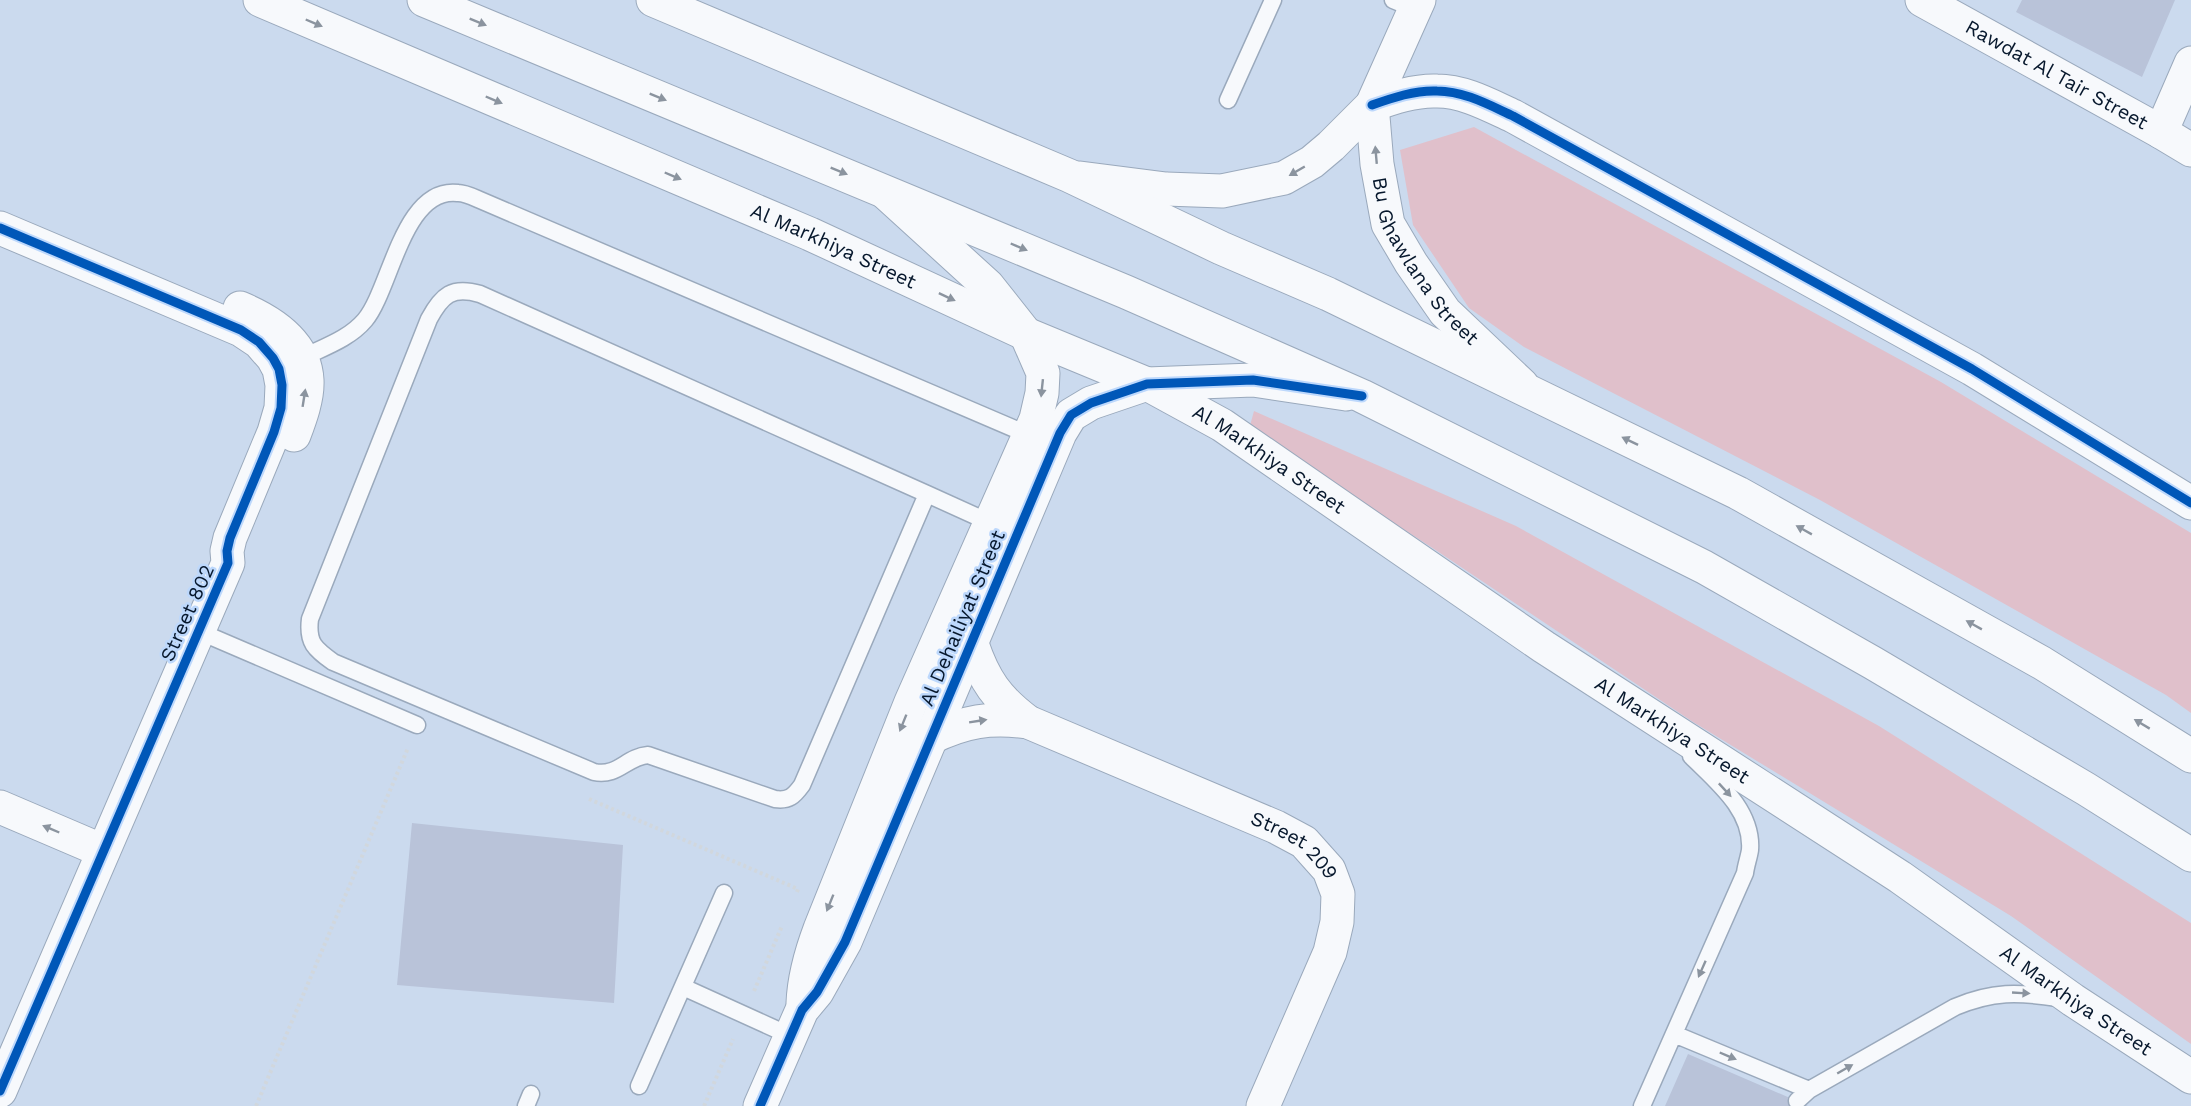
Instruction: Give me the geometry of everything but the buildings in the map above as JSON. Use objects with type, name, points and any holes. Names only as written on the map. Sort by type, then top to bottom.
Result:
[{"type":"main road","name":"Al Markhiya Street","points":[[261,0],[810,234],[1026,334],[1147,384],[1222,425],[1654,719],[1900,877],[2073,1000],[2191,1077]]},
{"type":"main road","points":[[424,0],[1137,297],[1362,396],[1704,567],[2066,777],[2191,855]]},
{"type":"main road","points":[[653,0],[1070,176],[1221,248],[1328,294],[1748,499],[2042,663],[2191,756]]},
{"type":"main road","name":"Rawdat Al Tair Street","points":[[1922,0],[2191,150]]},
{"type":"main road","name":"Bu Ghawlana Street","points":[[1070,176],[1166,189],[1222,191],[1284,178],[1312,162],[1331,147],[1372,105],[1409,3]]},
{"type":"main road","points":[[2161,132],[2191,63]]},
{"type":"main road","points":[[1372,105],[1399,96],[1437,91],[1473,98],[1513,116],[1972,369],[2191,503]]},
{"type":"main road","name":"Bu Ghawlana Street","points":[[1372,105],[1377,164],[1388,224],[1446,312],[1528,391]]},
{"type":"main road","name":"Al Dehailiyat Street","points":[[796,1023],[820,929],[911,702],[1029,435],[1042,393],[1044,373],[1026,334],[988,286],[881,189]]},
{"type":"main road","name":"Street 802","points":[[0,207],[252,313],[274,325],[290,339],[302,358],[307,381],[302,413],[247,546],[228,563]]},
{"type":"main road","name":"Street 802","points":[[0,228],[241,330],[259,342],[273,358],[279,369],[282,385],[281,408],[274,432],[230,538],[227,551],[228,563],[0,1090]]},
{"type":"main road","name":"Al Dehailiyat Street","points":[[760,1106],[796,1023],[817,992],[845,942],[1056,443],[1071,415],[1091,403],[1147,384],[1253,380],[1362,396]]},
{"type":"main road","name":"Street 209","points":[[972,644],[980,668],[992,689],[1008,707],[1028,722],[1276,827],[1304,842],[1329,870],[1338,894],[1337,922],[1330,952],[1263,1106]]},
{"type":"main road","name":"Street 209","points":[[930,738],[953,727],[978,721],[1003,719],[1028,722]]},
{"type":"main road","points":[[0,807],[98,862]]},
{"type":"main road","points":[[0,830],[98,862]]},
{"type":"lane","points":[[1228,100],[1273,0]]},
{"type":"lane","points":[[302,358],[342,339],[366,319],[399,245],[422,208],[434,197],[446,193],[459,193],[1029,435]]},
{"type":"lane","points":[[927,494],[802,785],[791,798],[786,800],[775,799],[648,755],[634,758],[611,773],[594,772],[333,662],[316,649],[308,633],[310,619],[429,319],[437,304],[450,293],[458,291],[465,290],[480,294],[927,494],[991,523]]},
{"type":"lane","points":[[198,631],[417,725]]},
{"type":"lane","points":[[1642,1106],[1745,873],[1750,848],[1747,824],[1731,796],[1654,719]]},
{"type":"lane","points":[[639,1086],[724,893]]},
{"type":"lane","points":[[683,987],[744,1014],[796,1023]]},
{"type":"lane","points":[[1674,1034],[1803,1095],[1955,1007],[1977,998],[1999,993],[2024,993],[2073,1000]]},
{"type":"path","points":[[256,1106],[417,725]]},
{"type":"path","points":[[580,795],[798,889],[793,900]]},
{"type":"path","points":[[704,1106],[784,920]]},
{"type":"shaded area","points":[[1474,127],[1941,382],[2191,533],[2191,713],[2166,695],[1820,500],[1524,347],[1469,308],[1413,225],[1400,150]]},
{"type":"shaded area","points":[[1254,411],[1516,526],[1879,726],[2191,923],[2191,1044],[2011,916],[1693,722],[1249,429]]},
{"type":"cycle path","points":[[1372,105],[1412,93],[1447,92],[1476,99],[1513,116],[1972,369],[2191,503]]},
{"type":"cycle path","points":[[0,228],[241,330],[259,342],[273,358],[279,369],[282,385],[281,408],[274,432],[230,538],[227,551],[228,563],[0,1091]]},
{"type":"cycle path","points":[[760,1106],[802,1010],[817,992],[845,942],[1060,433],[1071,415],[1091,403],[1147,384],[1253,380],[1362,396]]}]
